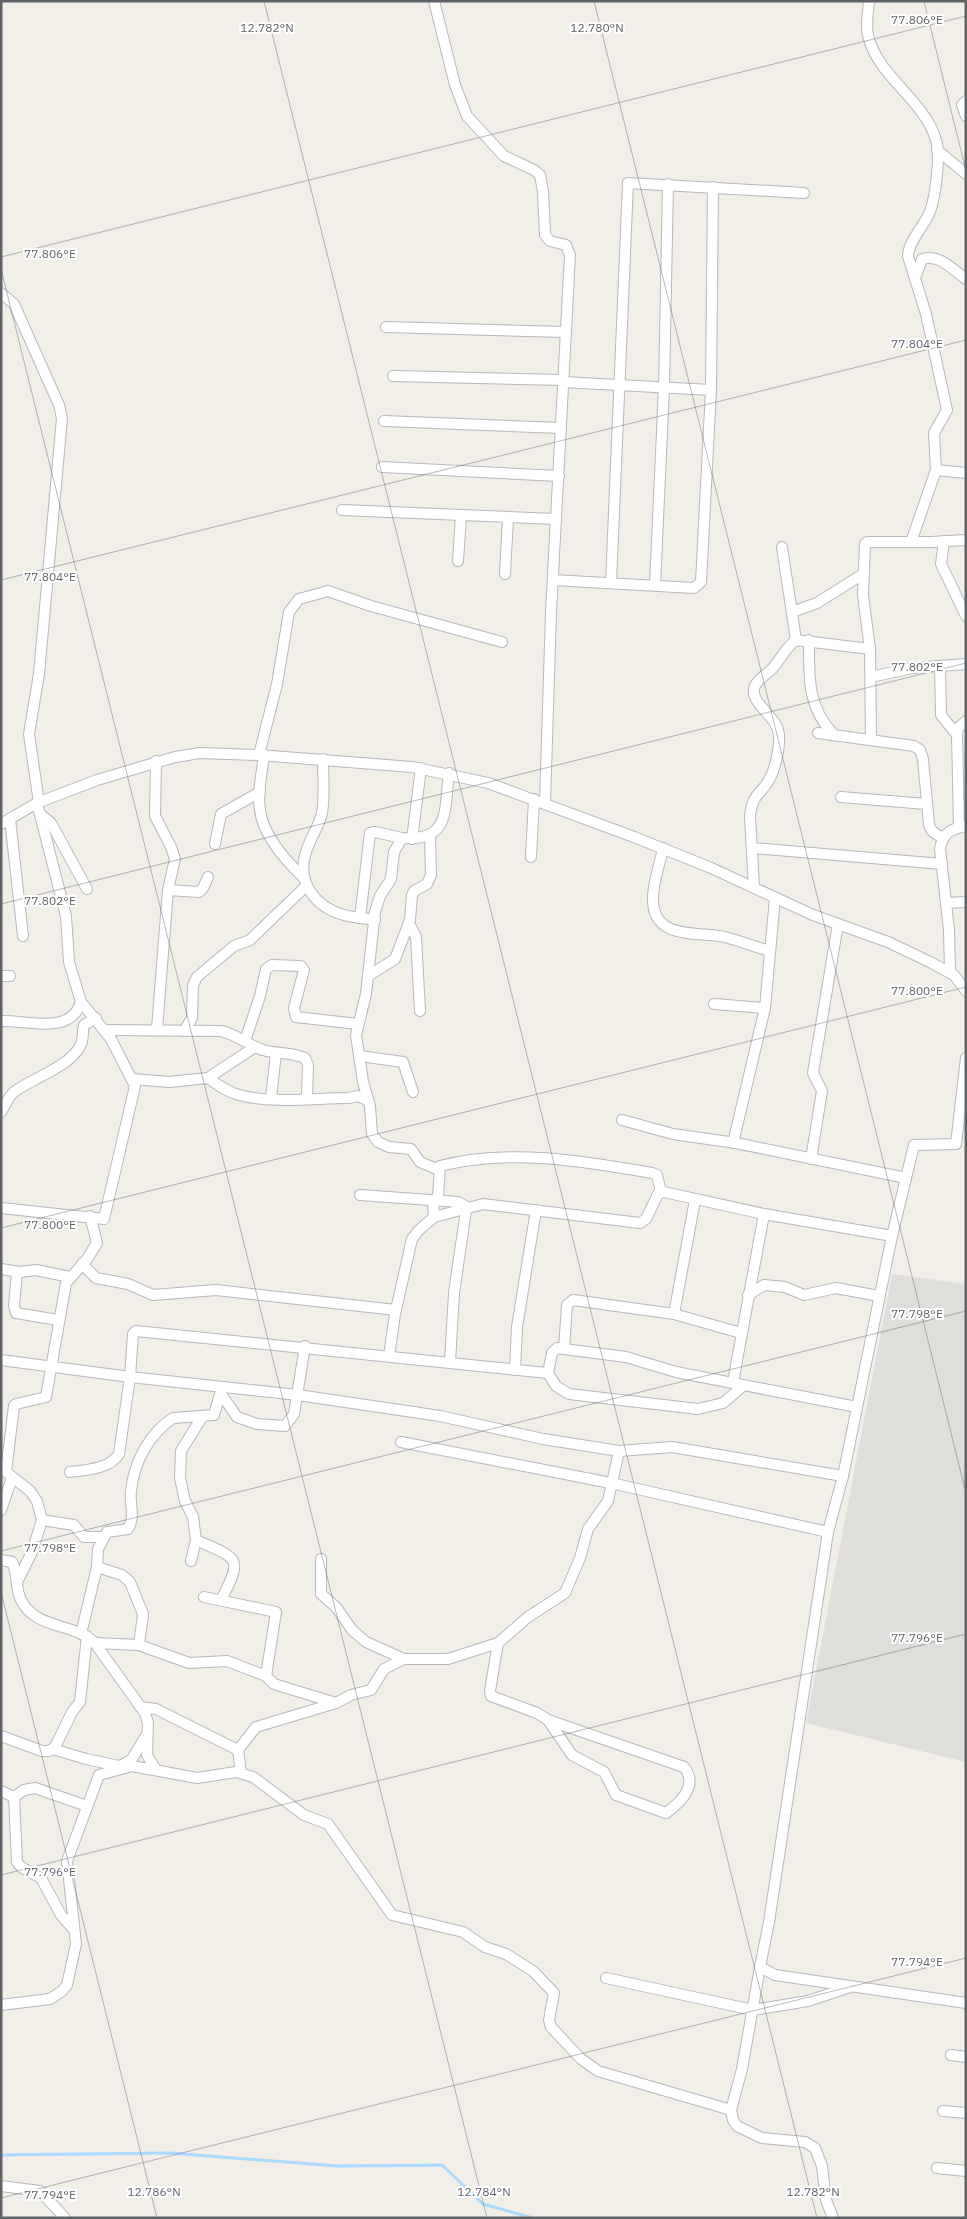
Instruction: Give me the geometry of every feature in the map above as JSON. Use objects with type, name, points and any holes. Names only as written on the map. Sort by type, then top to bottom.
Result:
[{"type":"street","points":[[434,1],[455,85],[467,116],[504,156],[534,170],[540,175],[543,192],[545,236],[550,241],[566,246],[570,255],[553,580],[545,803]]},
{"type":"street","points":[[869,1],[868,34],[872,49],[925,119],[936,139],[937,150],[931,210],[908,252],[926,314],[946,410],[933,437],[936,470],[911,542]]},
{"type":"street","points":[[966,101],[962,106],[966,116]]},
{"type":"street","points":[[937,150],[966,174]]},
{"type":"street","points":[[611,583],[627,185],[631,181],[804,193]]},
{"type":"street","points":[[655,586],[664,388],[668,184]]},
{"type":"street","points":[[553,580],[694,588],[701,582],[703,576],[711,390],[712,187]]},
{"type":"street","points":[[915,278],[922,259],[932,257],[938,259],[966,279]]},
{"type":"street","points":[[1,293],[14,304],[59,405],[62,418],[38,674],[29,734],[38,803],[66,916],[69,962],[81,1002],[105,1030],[133,1079],[135,1086],[113,1173],[104,1219],[1,1208]]},
{"type":"street","points":[[386,327],[565,332]]},
{"type":"street","points":[[393,376],[563,381],[711,390]]},
{"type":"street","points":[[384,421],[561,428]]},
{"type":"street","points":[[382,468],[559,476]]},
{"type":"street","points":[[936,470],[966,473]]},
{"type":"street","points":[[342,510],[556,520]]},
{"type":"street","points":[[458,561],[462,516]]},
{"type":"street","points":[[505,574],[508,518]]},
{"type":"street","points":[[871,740],[870,649],[863,595],[863,548],[867,542],[966,540]]},
{"type":"street","points":[[944,541],[942,564],[966,616]]},
{"type":"street","points":[[782,546],[796,640]]},
{"type":"street","points":[[792,612],[817,603],[863,574]]},
{"type":"street","points":[[374,920],[344,915],[314,898],[305,882],[262,822],[259,809],[261,755],[277,684],[289,612],[299,599],[328,592],[371,606],[502,642]]},
{"type":"street","points":[[754,888],[751,804],[755,796],[769,780],[779,735],[776,725],[756,699],[753,690],[755,685],[773,668],[787,646],[796,640],[809,640],[870,649]]},
{"type":"street","points":[[809,640],[809,678],[814,705],[822,722],[834,735]]},
{"type":"street","points":[[871,677],[912,668],[965,662]]},
{"type":"street","points":[[940,666],[942,720],[957,735]]},
{"type":"street","points":[[950,973],[946,903],[940,849],[942,838],[949,830],[962,827],[957,735],[958,728],[966,720]]},
{"type":"street","points":[[818,733],[914,746],[920,750],[923,759],[926,804],[932,831],[942,838]]},
{"type":"street","points":[[23,936],[6,821],[38,803],[97,780],[156,761],[200,753],[261,755],[421,768],[488,783],[663,848],[775,898],[888,942],[950,973],[966,991]]},
{"type":"street","points":[[184,1032],[192,1018],[193,985],[197,977],[234,946],[250,940],[305,882],[306,852],[319,823],[322,810],[323,759]]},
{"type":"street","points":[[156,761],[155,816],[171,847],[174,859],[168,890],[157,1029]]},
{"type":"street","points":[[421,768],[407,838],[394,852],[391,879],[380,896],[374,920],[364,1008],[356,1035],[367,1100],[370,1106],[372,1134],[378,1142],[389,1147],[411,1149],[420,1162],[439,1170]]},
{"type":"street","points":[[360,918],[369,836],[375,832],[407,838],[430,835],[436,832],[442,822],[449,773]]},
{"type":"street","points":[[215,844],[221,814],[260,792]]},
{"type":"street","points":[[841,797],[926,804]]},
{"type":"street","points":[[531,857],[534,799]]},
{"type":"street","points":[[40,814],[51,823],[87,889]]},
{"type":"street","points":[[368,976],[395,959],[409,923],[412,895],[414,891],[427,884],[431,875],[430,835]]},
{"type":"street","points":[[663,848],[653,898],[662,923],[672,931],[723,937],[770,951]]},
{"type":"street","points":[[752,848],[942,864]]},
{"type":"street","points":[[168,890],[199,892],[208,877]]},
{"type":"street","points":[[732,1143],[765,1008],[775,898]]},
{"type":"street","points":[[946,903],[966,902]]},
{"type":"street","points":[[409,923],[416,937],[420,1011]]},
{"type":"street","points":[[811,1159],[822,1092],[813,1073],[838,924]]},
{"type":"street","points":[[245,1041],[260,996],[266,969],[272,964],[301,966],[304,970],[294,1008],[296,1017],[358,1024]]},
{"type":"street","points":[[1,1021],[28,1021],[49,1025],[67,1020],[78,1011],[81,1002]]},
{"type":"street","points":[[714,1004],[765,1008]]},
{"type":"street","points":[[67,1020],[84,1025],[96,1018]]},
{"type":"street","points":[[1,1112],[13,1093],[23,1088],[34,1078],[71,1059],[82,1043],[84,1025]]},
{"type":"street","points":[[105,1030],[221,1031],[232,1033],[255,1046],[276,1053],[298,1055],[307,1060],[307,1098]]},
{"type":"street","points":[[133,1079],[169,1082],[208,1078],[255,1046]]},
{"type":"street","points":[[271,1098],[276,1053]]},
{"type":"street","points":[[360,1056],[403,1062],[413,1092]]},
{"type":"street","points":[[833,2218],[826,2200],[822,2166],[815,2148],[805,2142],[762,2138],[737,2126],[731,2110],[742,2069],[770,1922],[828,1532],[843,1476],[892,1236],[914,1145],[956,1144],[966,1058]]},
{"type":"street","points":[[208,1078],[222,1088],[238,1095],[271,1098],[358,1096],[367,1100]]},
{"type":"street","points":[[622,1120],[674,1134],[732,1143],[906,1178]]},
{"type":"street","points":[[389,1356],[396,1310],[411,1242],[419,1230],[434,1218],[482,1204],[640,1223],[646,1219],[661,1192],[657,1175],[655,1174],[592,1162],[485,1157],[441,1166],[439,1170],[438,1197],[433,1202],[434,1218]]},
{"type":"street","points":[[661,1192],[764,1214],[892,1236]]},
{"type":"street","points":[[360,1195],[433,1202],[458,1202],[467,1209]]},
{"type":"street","points":[[674,1314],[695,1200]]},
{"type":"street","points":[[450,1362],[454,1293],[467,1209]]},
{"type":"street","points":[[515,1370],[517,1327],[536,1210]]},
{"type":"street","points":[[733,1382],[764,1214]]},
{"type":"street","points":[[17,1582],[32,1552],[42,1520],[36,1499],[28,1489],[6,1472],[16,1404],[46,1397],[66,1283],[82,1264],[97,1240],[90,1216]]},
{"type":"street","points":[[82,1264],[96,1278],[128,1284],[153,1295],[216,1290],[396,1310]]},
{"type":"street","points":[[1,1269],[17,1272],[36,1270],[70,1278]]},
{"type":"street","points":[[17,1272],[14,1306],[16,1313],[58,1320]]},
{"type":"street","points":[[748,1294],[764,1285],[785,1287],[804,1295],[836,1288],[880,1296]]},
{"type":"street","points":[[564,1349],[569,1301],[674,1314],[741,1333]]},
{"type":"street","points":[[70,1472],[93,1469],[118,1457],[130,1377],[133,1334],[136,1331],[305,1346],[548,1373]]},
{"type":"street","points":[[222,1391],[238,1416],[257,1424],[283,1426],[288,1424],[293,1417],[298,1395],[305,1346]]},
{"type":"street","points":[[743,1386],[723,1404],[694,1409],[565,1394],[556,1386],[548,1373],[554,1351],[557,1348],[632,1358],[676,1372],[857,1407]]},
{"type":"street","points":[[1,1360],[222,1391],[298,1395],[440,1416],[543,1439],[619,1451],[672,1447],[843,1476]]},
{"type":"street","points":[[53,1749],[72,1712],[80,1702],[98,1549],[108,1530],[128,1529],[133,1519],[131,1492],[144,1446],[173,1418],[202,1417],[216,1414],[222,1391]]},
{"type":"street","points":[[191,1561],[196,1540],[193,1517],[185,1502],[180,1476],[182,1447],[202,1417]]},
{"type":"street","points":[[1,1419],[13,1420]]},
{"type":"street","points":[[401,1442],[611,1483],[828,1532]]},
{"type":"street","points":[[241,1773],[238,1750],[256,1728],[336,1703],[351,1695],[369,1691],[384,1669],[404,1659],[448,1658],[498,1643],[528,1617],[565,1593],[580,1558],[588,1529],[608,1501],[619,1451]]},
{"type":"street","points":[[1,1510],[12,1478]]},
{"type":"street","points":[[42,1520],[74,1526],[84,1537],[104,1536]]},
{"type":"street","points":[[196,1540],[230,1555],[234,1560],[234,1575],[221,1600]]},
{"type":"street","points":[[321,1559],[322,1596],[336,1607],[352,1630],[366,1642],[404,1659]]},
{"type":"street","points":[[1,1560],[12,1562],[22,1602],[39,1619],[88,1638],[139,1645],[189,1663],[227,1662],[266,1676],[274,1684],[336,1703]]},
{"type":"street","points":[[97,1567],[122,1575],[130,1582],[142,1614],[139,1645]]},
{"type":"street","points":[[204,1597],[276,1612],[266,1676]]},
{"type":"street","points":[[88,1638],[140,1707],[147,1720],[147,1755],[156,1770]]},
{"type":"street","points":[[498,1643],[490,1692],[491,1696],[538,1713],[548,1720],[684,1767],[689,1784],[687,1793],[666,1813],[616,1795],[604,1772],[570,1753],[548,1720]]},
{"type":"street","points":[[140,1707],[156,1708],[238,1750]]},
{"type":"street","points":[[1,2005],[46,2000],[62,1991],[66,1985],[75,1951],[66,1864],[99,1775],[124,1766],[132,1759],[147,1733]]},
{"type":"street","points":[[1,1736],[42,1751],[53,1749],[86,1759],[124,1766],[197,1778],[233,1772],[256,1779],[304,1815],[328,1824],[392,1915],[460,1931],[485,1947],[506,1954],[535,1973],[554,1993],[549,2020],[551,2027],[581,2059],[598,2071],[731,2110]]},
{"type":"street","points":[[14,1797],[24,1790],[35,1788],[86,1806]]},
{"type":"street","points":[[1,1790],[14,1797]]},
{"type":"street","points":[[14,1797],[17,1862],[21,1867],[41,1878],[61,1915],[74,1931]]},
{"type":"street","points":[[760,1967],[775,1975],[966,2003]]},
{"type":"street","points":[[606,1978],[753,2010],[808,2001],[854,1986]]},
{"type":"street","points":[[951,2055],[966,2057]]},
{"type":"street","points":[[943,2111],[966,2113]]},
{"type":"street","points":[[937,2168],[966,2171]]},
{"type":"street","points":[[1,2186],[40,2191],[64,2218]]},
{"type":"shaded area","points":[[892,1274],[966,1284],[966,1762],[806,1723]]},
{"type":"waterway","points":[[1,2155],[170,2153],[337,2166],[442,2165],[483,2204],[533,2218]]}]
